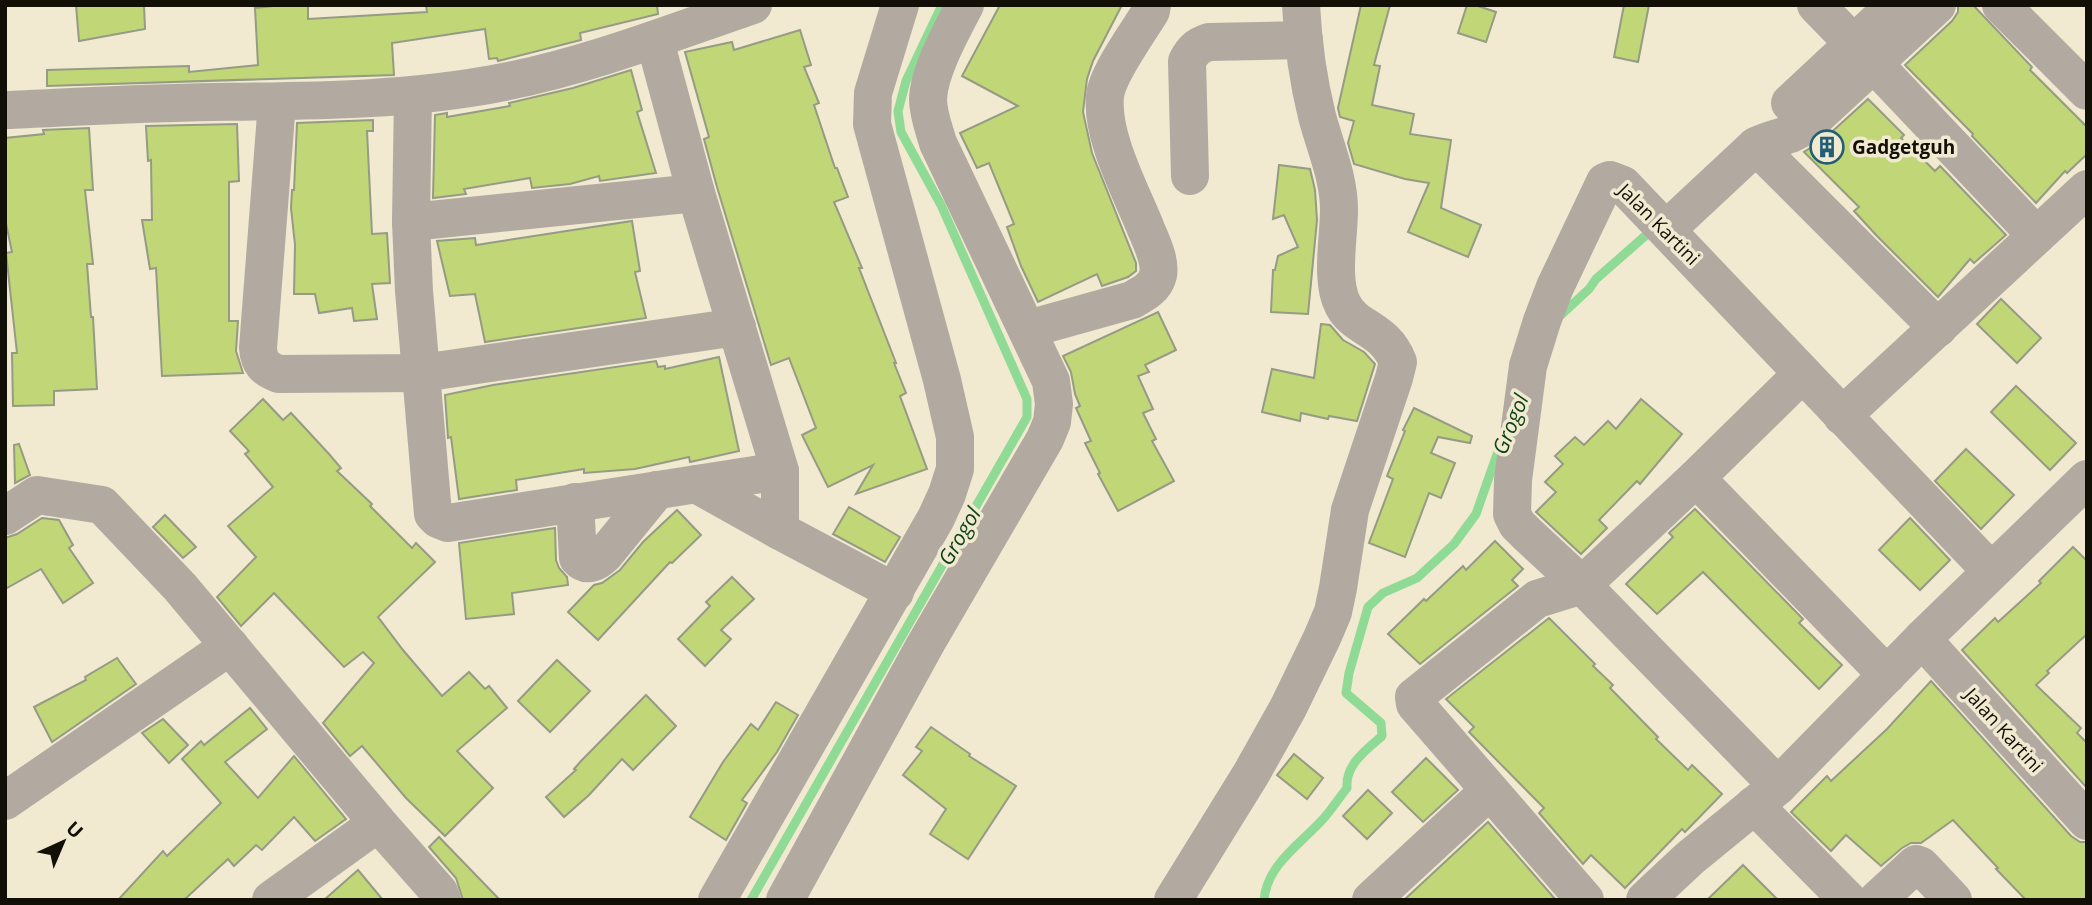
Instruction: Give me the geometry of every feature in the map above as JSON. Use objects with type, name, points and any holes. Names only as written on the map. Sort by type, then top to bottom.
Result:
[{"type":"street","points":[[5,110],[413,95],[506,82],[655,41],[753,5]]},
{"type":"street","points":[[717,900],[936,518],[955,469],[955,438],[942,380],[872,124],[873,93],[900,5]]},
{"type":"street","points":[[785,900],[925,645],[1045,439],[1052,422],[1054,404],[1051,381],[943,153],[931,121],[928,99],[931,84],[937,64],[965,5]]},
{"type":"street","points":[[1028,329],[1132,300],[1147,292],[1158,277],[1153,245],[1106,122],[1105,95],[1114,70],[1151,11],[1152,5]]},
{"type":"street","points":[[1816,5],[2036,235]]},
{"type":"street","points":[[1662,224],[1756,146],[1799,131],[1864,54],[1895,5]]},
{"type":"street","points":[[1790,103],[1937,5]]},
{"type":"street","points":[[2001,5],[2087,91]]},
{"type":"street","points":[[1172,900],[1251,775],[1288,708],[1333,612],[1350,510],[1398,362],[1386,341],[1350,314],[1343,305],[1337,278],[1337,185],[1312,95],[1302,23],[1209,42],[1197,46],[1191,53],[1187,61],[1190,176]]},
{"type":"street","points":[[655,41],[696,193],[780,471],[780,531]]},
{"type":"street","points":[[413,95],[411,222],[414,291],[433,514],[448,523],[780,471]]},
{"type":"street","points":[[277,102],[258,348],[261,363],[270,371],[279,374],[422,373],[737,327]]},
{"type":"street","points":[[1756,146],[1938,328]]},
{"type":"street","name":"Jalan Kartini","points":[[1848,900],[1766,796],[1582,585],[1517,524],[1512,514],[1513,480],[1528,366],[1555,287],[1605,182],[1618,181],[1662,224],[1991,571]]},
{"type":"street","points":[[1843,416],[2087,189]]},
{"type":"street","points":[[411,222],[696,193]]},
{"type":"street","points":[[1585,900],[1415,704],[1414,697],[1537,600],[1582,585],[1802,374]]},
{"type":"street","points":[[1696,478],[1887,675]]},
{"type":"street","points":[[1645,900],[1690,858],[1766,796],[2087,479]]},
{"type":"street","points":[[696,484],[895,592]]},
{"type":"street","points":[[575,502],[578,558],[590,564],[605,554],[657,489]]},
{"type":"street","points":[[5,516],[37,495],[102,505],[180,587],[437,897]]},
{"type":"street","name":"Jalan Kartini","points":[[1922,639],[2087,821]]},
{"type":"street","points":[[5,801],[230,646]]},
{"type":"street","points":[[1371,900],[1489,791]]},
{"type":"street","points":[[271,900],[378,823]]},
{"type":"street","points":[[1877,900],[1916,864],[1953,900]]},
{"type":"building","points":[[76,5],[144,5],[145,29],[79,41]]},
{"type":"building","points":[[308,5],[308,19],[427,12],[426,5],[657,5],[658,14],[580,33],[581,40],[498,61],[497,58],[489,59],[485,29],[392,43],[394,75],[47,86],[47,70],[189,66],[189,72],[258,65],[255,8]]},
{"type":"building","points":[[1000,5],[1122,5],[1093,61],[1087,79],[1083,112],[1092,153],[1136,263],[1136,271],[1128,277],[1102,286],[1097,274],[1038,302],[1021,266],[1007,227],[1014,224],[989,163],[977,168],[960,133],[1018,106],[962,76]]},
{"type":"building","points":[[1361,5],[1390,5],[1374,65],[1380,66],[1372,105],[1414,114],[1410,134],[1451,140],[1441,208],[1481,225],[1468,257],[1408,232],[1429,183],[1354,164],[1348,143],[1354,121],[1340,117],[1338,108]]},
{"type":"building","points":[[1467,5],[1496,12],[1486,42],[1458,33]]},
{"type":"building","points":[[1624,5],[1649,5],[1638,62],[1614,57]]},
{"type":"building","points":[[1958,5],[1973,5],[2032,67],[2030,70],[2087,127],[2087,154],[2067,173],[2065,171],[2036,203],[1905,65],[1952,21],[1958,12]]},
{"type":"building","points":[[800,30],[811,65],[804,67],[819,103],[814,105],[835,168],[848,197],[834,202],[862,268],[859,268],[896,363],[906,393],[900,396],[927,469],[856,494],[873,465],[828,487],[802,435],[816,428],[789,358],[771,365],[717,187],[704,139],[709,137],[685,52],[732,42],[734,50]]},
{"type":"building","points":[[631,70],[642,110],[637,112],[656,173],[600,181],[599,176],[570,184],[532,188],[530,178],[464,189],[466,194],[433,198],[435,115],[447,113],[447,117],[510,106],[509,103],[573,88]]},
{"type":"building","points":[[1868,99],[1904,135],[1901,138],[1935,171],[1940,166],[2006,235],[1974,263],[1970,259],[1938,297],[1877,236],[1854,211],[1859,207],[1804,152],[1824,139]]},
{"type":"building","points":[[373,120],[373,131],[367,131],[372,234],[387,233],[390,283],[372,284],[377,319],[354,321],[352,308],[319,313],[315,294],[294,294],[295,245],[291,208],[297,123]]},
{"type":"building","points":[[237,124],[239,181],[229,182],[229,321],[238,321],[236,351],[243,373],[162,376],[156,268],[150,269],[142,220],[152,220],[151,160],[148,161],[146,126]]},
{"type":"building","points":[[89,128],[93,190],[85,190],[93,264],[87,264],[97,389],[54,391],[54,405],[13,406],[12,353],[17,353],[6,253],[12,252],[5,219],[5,138],[44,134],[43,130]]},
{"type":"building","points":[[1279,165],[1310,169],[1315,190],[1317,220],[1308,314],[1271,312],[1273,270],[1278,256],[1298,247],[1284,215],[1273,219]]},
{"type":"building","points":[[632,221],[640,271],[635,272],[646,318],[485,342],[475,294],[450,296],[437,241],[475,238],[476,245]]},
{"type":"building","points":[[2001,299],[2041,338],[2017,363],[1977,324]]},
{"type":"building","points":[[1158,312],[1176,350],[1145,365],[1149,372],[1138,376],[1153,409],[1143,413],[1156,439],[1152,441],[1174,481],[1118,511],[1085,443],[1091,441],[1076,408],[1080,406],[1071,372],[1063,356]]},
{"type":"building","points":[[1321,324],[1330,325],[1343,340],[1364,352],[1375,364],[1357,421],[1329,416],[1328,419],[1301,413],[1300,421],[1262,412],[1272,369],[1314,378]]},
{"type":"building","points":[[719,357],[739,451],[690,462],[689,457],[635,469],[584,473],[584,469],[516,480],[517,490],[459,499],[451,437],[448,438],[445,395],[493,385],[656,361],[658,367],[665,366],[665,369]]},
{"type":"building","points":[[2016,386],[2076,443],[2050,470],[1991,412]]},
{"type":"building","points":[[263,399],[283,420],[291,413],[341,468],[337,471],[372,504],[370,506],[412,548],[416,543],[435,562],[378,617],[403,650],[442,696],[469,672],[485,689],[489,686],[507,708],[457,751],[493,788],[445,836],[406,798],[362,746],[350,756],[323,723],[374,663],[363,652],[344,667],[274,593],[241,626],[217,597],[256,557],[228,526],[273,487],[245,454],[249,451],[230,431]]},
{"type":"building","points":[[1641,399],[1682,434],[1640,484],[1637,481],[1599,520],[1607,528],[1581,554],[1536,512],[1556,492],[1545,482],[1563,464],[1555,456],[1575,437],[1584,445],[1608,421],[1616,429]]},
{"type":"building","points":[[1414,408],[1472,436],[1470,443],[1438,437],[1431,453],[1455,463],[1441,498],[1429,493],[1405,557],[1369,543],[1393,479],[1387,476],[1405,431],[1403,430]]},
{"type":"building","points":[[19,444],[30,475],[15,483],[14,445]]},
{"type":"building","points":[[1966,449],[2014,495],[1981,529],[1935,481]]},
{"type":"building","points":[[849,507],[900,537],[885,562],[833,534]]},
{"type":"building","points":[[1695,509],[1803,619],[1799,623],[1842,665],[1819,689],[1703,572],[1657,614],[1626,584],[1673,537],[1669,533]]},
{"type":"building","points":[[677,510],[701,535],[670,562],[598,640],[568,612],[594,585],[602,583],[620,570],[643,542]]},
{"type":"building","points":[[165,515],[196,547],[183,558],[153,527]]},
{"type":"building","points":[[42,518],[59,520],[73,545],[69,548],[93,583],[63,603],[41,569],[5,589],[5,538],[17,534]]},
{"type":"building","points":[[1910,518],[1950,560],[1920,590],[1879,550]]},
{"type":"building","points":[[555,528],[556,560],[567,577],[568,585],[512,593],[514,614],[466,619],[459,543]]},
{"type":"building","points":[[1495,541],[1523,569],[1512,580],[1518,586],[1420,664],[1388,634],[1463,566],[1466,570]]},
{"type":"building","points":[[2073,547],[2087,561],[2087,634],[2047,671],[2049,673],[2036,685],[2081,728],[2077,733],[2087,743],[2087,788],[1962,650],[1995,618],[1998,622],[2041,583],[2039,581]]},
{"type":"building","points":[[732,577],[754,599],[721,630],[731,639],[705,666],[678,639],[710,606],[706,602]]},
{"type":"building","points":[[1549,618],[1595,664],[1593,666],[1613,685],[1610,688],[1658,737],[1656,739],[1688,770],[1692,765],[1722,794],[1685,832],[1682,829],[1625,888],[1591,855],[1583,864],[1539,813],[1544,808],[1469,732],[1474,727],[1446,699]]},
{"type":"building","points":[[117,658],[136,684],[52,742],[34,707],[86,680],[85,677]]},
{"type":"building","points":[[557,660],[590,691],[550,732],[518,701]]},
{"type":"building","points":[[1931,681],[2071,836],[2080,842],[2087,842],[2087,900],[2026,900],[1953,820],[1921,843],[1911,843],[1902,848],[1881,866],[1846,835],[1831,851],[1791,812],[1827,776],[1831,781],[1887,729]]},
{"type":"building","points":[[646,695],[676,726],[633,770],[622,759],[589,795],[564,817],[546,797],[576,770],[574,769],[581,761]]},
{"type":"building","points":[[776,702],[798,715],[777,752],[742,800],[747,803],[726,840],[690,817],[723,762],[751,724],[758,730]]},
{"type":"building","points":[[250,708],[267,729],[225,762],[258,798],[294,756],[346,819],[315,841],[294,817],[262,850],[256,845],[234,866],[228,859],[184,900],[118,900],[163,851],[167,856],[221,803],[182,759],[201,741],[204,745]]},
{"type":"building","points":[[163,719],[188,745],[169,763],[142,733]]},
{"type":"building","points":[[931,727],[970,754],[969,756],[1016,786],[968,859],[930,834],[946,809],[903,775],[922,751],[916,747]]},
{"type":"building","points":[[1294,754],[1323,778],[1307,799],[1277,775]]},
{"type":"building","points":[[1426,758],[1458,790],[1423,822],[1392,792]]},
{"type":"building","points":[[1368,790],[1392,813],[1367,839],[1343,816]]},
{"type":"building","points":[[1488,822],[1556,900],[1404,900]]},
{"type":"building","points":[[439,837],[500,900],[463,900],[456,878],[429,847]]},
{"type":"building","points":[[1743,865],[1778,900],[1707,900]]},
{"type":"building","points":[[358,870],[383,900],[324,900]]},
{"type":"waterway","name":"Grogol","points":[[751,900],[1027,417],[1027,399],[941,205],[901,132],[898,111],[906,81],[942,5]]},
{"type":"waterway","name":"Grogol","points":[[1561,315],[1596,279],[1653,229]]},
{"type":"waterway","name":"Grogol","points":[[1264,900],[1267,887],[1279,865],[1327,815],[1347,788],[1349,772],[1353,765],[1382,736],[1381,723],[1346,693],[1368,607],[1383,593],[1417,578],[1454,544],[1476,514],[1501,443]]},
{"type":"place","name":"Gadgetguh","points":[[1827,147]]}]
